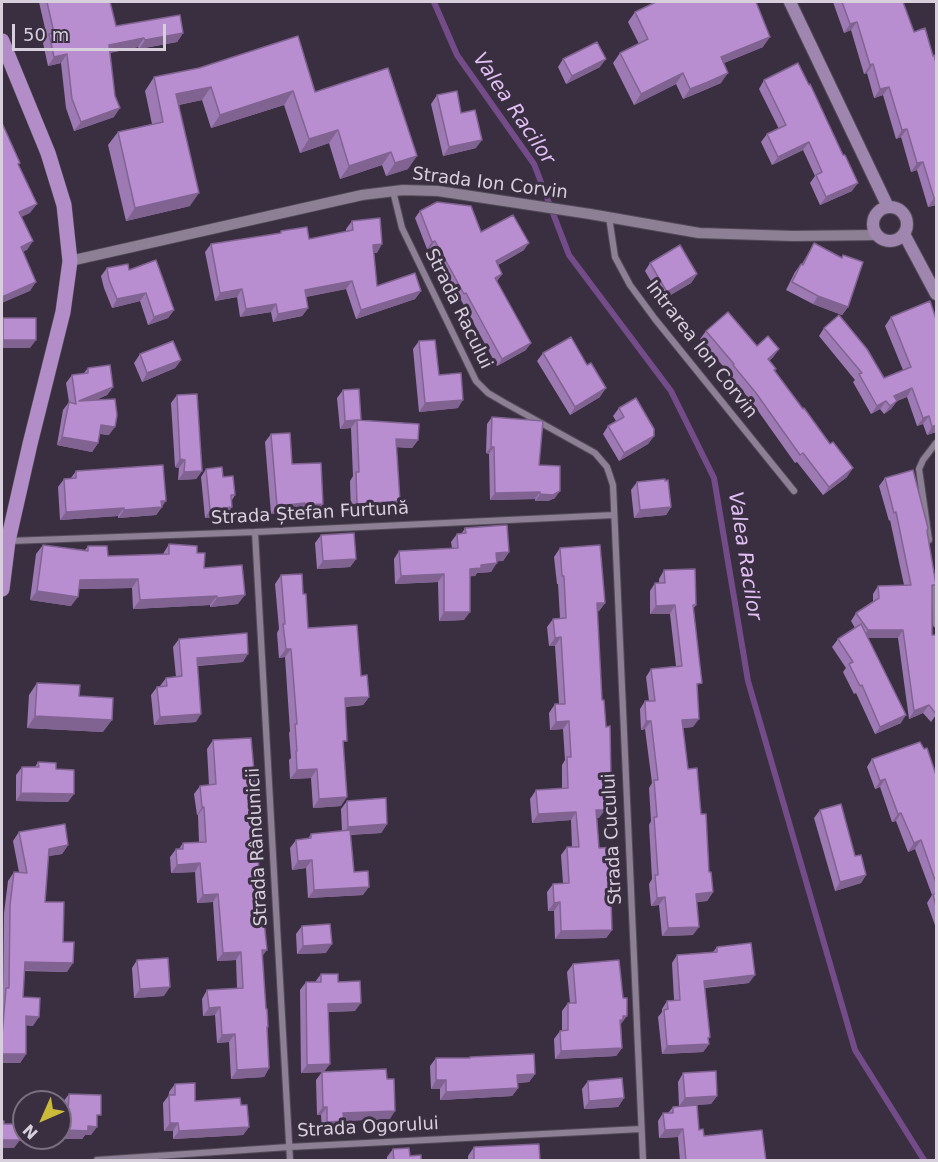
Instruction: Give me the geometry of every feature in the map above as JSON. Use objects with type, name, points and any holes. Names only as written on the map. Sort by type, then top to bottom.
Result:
[{"type":"main road","points":[[790,2],[888,207]]},
{"type":"main road","points":[[2,41],[48,153],[64,205],[70,261],[63,312],[8,542],[2,589]]},
{"type":"main road","points":[[888,207],[902,212],[907,227],[904,234],[891,241],[883,240],[874,229],[873,221],[876,215],[888,207]]},
{"type":"main road","points":[[904,234],[936,294]]},
{"type":"street","name":"Strada Ion Corvin","points":[[70,261],[362,195],[403,190],[470,195],[699,233],[793,236],[877,235]]},
{"type":"street","name":"Strada Racului","points":[[393,191],[402,228],[476,381],[488,393],[595,453],[607,467],[613,485],[614,515]]},
{"type":"street","name":"Intrarea Ion Corvin","points":[[609,217],[615,257],[630,285],[794,491]]},
{"type":"street","points":[[930,552],[919,469],[936,443]]},
{"type":"street","name":"Strada Ștefan Furtună","points":[[8,542],[614,515]]},
{"type":"street","name":"Strada Cucului","points":[[614,515],[643,1161]]},
{"type":"street","name":"Strada Rândunicii","points":[[255,532],[290,1161]]},
{"type":"street","points":[[933,576],[936,624]]},
{"type":"street","name":"Strada Ogorului","points":[[97,1161],[289,1147],[641,1129]]},
{"type":"building","points":[[47,2],[110,2],[116,26],[180,15],[183,33],[109,45],[115,96],[120,108],[81,122],[72,99],[67,54],[54,57],[49,34],[54,33]]},
{"type":"building","points":[[656,2],[756,2],[770,37],[721,57],[728,73],[708,82],[690,89],[683,73],[641,94],[620,53],[648,39],[635,12]]},
{"type":"building","points":[[842,2],[903,2],[914,32],[925,28],[936,63],[936,198],[934,198],[923,162],[917,163],[907,129],[902,130],[889,87],[880,89],[857,22],[850,24]]},
{"type":"building","points":[[298,36],[315,92],[388,68],[417,156],[395,163],[391,152],[349,166],[338,130],[309,139],[293,91],[220,115],[211,87],[176,94],[199,193],[135,208],[118,132],[163,122],[154,77],[199,68]]},
{"type":"building","points":[[597,42],[606,59],[572,76],[563,59]]},
{"type":"building","points":[[798,63],[858,183],[826,197],[816,175],[822,172],[809,142],[778,157],[767,134],[786,125],[764,80]]},
{"type":"building","points":[[457,91],[461,113],[475,110],[482,140],[449,147],[437,95]]},
{"type":"building","points":[[2,123],[37,204],[19,212],[33,241],[21,247],[36,282],[2,297]]},
{"type":"building","points":[[437,202],[471,206],[481,232],[513,215],[529,243],[496,261],[502,274],[495,278],[531,343],[502,359],[435,241],[432,242],[420,211]]},
{"type":"building","points":[[380,218],[382,244],[373,245],[377,286],[415,273],[421,291],[361,310],[352,281],[305,290],[308,308],[278,314],[276,304],[246,309],[242,289],[220,293],[211,244],[307,227],[309,239],[353,230],[352,221]]},
{"type":"building","points":[[814,243],[842,258],[843,255],[863,262],[848,307],[818,296],[792,282]]},
{"type":"building","points":[[680,245],[697,274],[667,292],[650,263]]},
{"type":"building","points":[[156,260],[174,310],[154,317],[146,293],[117,299],[107,268],[128,264],[129,270]]},
{"type":"building","points":[[930,301],[936,319],[936,425],[932,427],[929,416],[923,418],[912,388],[894,396],[897,401],[890,406],[886,401],[877,406],[859,374],[862,373],[824,328],[839,315],[867,349],[884,378],[911,367],[891,317]]},
{"type":"building","points":[[728,312],[757,346],[768,336],[779,349],[768,359],[776,369],[774,370],[830,444],[833,442],[853,468],[829,487],[803,453],[800,455],[756,393],[706,331]]},
{"type":"building","points":[[3,318],[36,318],[36,340],[3,340]]},
{"type":"building","points":[[571,337],[587,365],[591,363],[606,388],[575,407],[543,353]]},
{"type":"building","points":[[435,340],[439,375],[461,373],[463,400],[425,403],[419,341]]},
{"type":"building","points":[[173,341],[181,360],[147,373],[140,354]]},
{"type":"building","points":[[110,365],[113,387],[79,401],[115,399],[117,415],[115,427],[101,425],[98,443],[62,437],[69,402],[76,404],[72,375],[88,373],[88,368]]},
{"type":"building","points":[[359,389],[361,420],[345,421],[343,390]]},
{"type":"building","points":[[197,394],[202,471],[184,472],[185,460],[180,459],[177,395]]},
{"type":"building","points":[[636,398],[654,429],[654,436],[624,453],[608,426],[624,417],[619,408]]},
{"type":"building","points":[[492,417],[543,421],[539,465],[560,466],[560,491],[553,495],[540,494],[540,492],[495,493],[494,447],[491,447]]},
{"type":"building","points":[[357,420],[419,424],[418,440],[396,439],[400,501],[357,504],[356,472],[359,472]]},
{"type":"building","points":[[290,433],[292,464],[321,463],[323,504],[277,506],[271,434]]},
{"type":"building","points":[[163,465],[166,501],[161,501],[162,507],[66,512],[64,479],[76,478],[76,471]]},
{"type":"building","points":[[222,467],[223,477],[233,476],[235,495],[231,495],[232,507],[210,510],[206,469]]},
{"type":"building","points":[[913,470],[928,528],[936,585],[932,585],[932,635],[936,635],[936,714],[929,705],[914,711],[903,630],[868,630],[856,613],[879,598],[878,586],[911,585],[896,512],[894,513],[885,478]]},
{"type":"building","points":[[665,479],[665,481],[668,480],[671,507],[640,510],[637,482]]},
{"type":"building","points":[[507,525],[509,552],[496,553],[497,563],[470,569],[470,612],[444,612],[444,574],[401,576],[399,551],[458,548],[457,534],[466,533],[465,528]]},
{"type":"building","points":[[354,533],[356,559],[323,561],[321,535]]},
{"type":"building","points":[[169,544],[197,546],[197,553],[205,553],[204,568],[242,565],[245,595],[140,600],[138,579],[80,580],[78,597],[37,591],[43,545],[88,551],[88,546],[107,546],[108,556],[169,554]]},
{"type":"building","points":[[600,545],[605,603],[597,603],[602,700],[604,700],[606,727],[610,726],[611,781],[603,781],[605,810],[596,810],[599,848],[617,847],[619,868],[610,868],[612,930],[561,931],[560,902],[554,903],[553,884],[569,883],[567,847],[579,847],[576,812],[538,814],[536,790],[568,788],[567,757],[571,757],[569,721],[556,722],[555,704],[565,704],[561,637],[555,638],[553,619],[566,618],[560,548]]},
{"type":"building","points":[[695,569],[696,605],[693,605],[702,683],[697,684],[699,719],[682,720],[688,769],[697,768],[701,814],[706,814],[709,872],[711,872],[713,892],[696,894],[699,927],[668,928],[665,897],[657,898],[655,875],[658,875],[654,817],[657,817],[654,780],[658,780],[651,721],[646,721],[645,701],[655,701],[651,669],[682,666],[675,605],[656,606],[655,583],[665,583],[664,570]]},
{"type":"building","points":[[302,574],[308,628],[357,625],[361,676],[367,675],[369,697],[345,698],[347,741],[343,741],[347,797],[319,799],[317,769],[297,770],[295,724],[297,724],[291,649],[286,649],[281,575]]},
{"type":"building","points":[[861,624],[906,715],[880,727],[862,685],[860,686],[849,664],[853,662],[838,639]]},
{"type":"building","points":[[247,633],[248,654],[197,658],[201,714],[160,717],[157,687],[167,686],[166,678],[182,676],[179,639]]},
{"type":"building","points":[[37,683],[80,685],[79,696],[113,698],[112,720],[35,716]]},
{"type":"building","points":[[251,738],[258,801],[256,801],[259,872],[267,950],[262,950],[269,1068],[237,1070],[235,1034],[222,1035],[220,1007],[209,1008],[207,990],[243,988],[241,952],[223,953],[218,894],[203,895],[200,863],[177,865],[176,849],[183,849],[183,843],[206,842],[200,786],[216,784],[213,740]]},
{"type":"building","points":[[920,742],[924,749],[927,748],[936,775],[936,883],[921,840],[914,843],[901,813],[898,814],[885,779],[880,781],[872,759]]},
{"type":"building","points":[[38,762],[56,763],[56,769],[74,770],[74,794],[21,793],[22,767],[39,767]]},
{"type":"building","points":[[386,798],[387,824],[348,827],[347,801]]},
{"type":"building","points":[[841,804],[855,856],[861,855],[866,875],[840,882],[820,810]]},
{"type":"building","points":[[65,824],[68,845],[49,849],[45,902],[64,902],[63,942],[74,942],[73,963],[25,962],[23,997],[40,998],[39,1017],[26,1016],[26,1054],[2,1054],[6,988],[9,988],[10,905],[14,872],[27,873],[19,832]]},
{"type":"building","points":[[350,830],[354,872],[368,871],[369,887],[314,890],[312,860],[298,861],[296,840],[311,838],[311,834]]},
{"type":"building","points":[[330,924],[332,944],[303,946],[302,926]]},
{"type":"building","points":[[751,943],[755,975],[704,981],[709,1044],[667,1046],[664,1010],[668,1009],[667,1001],[680,1000],[677,955],[717,952],[717,947]]},
{"type":"building","points":[[168,958],[170,987],[140,989],[137,960]]},
{"type":"building","points":[[619,960],[623,998],[627,998],[627,1016],[623,1016],[623,1020],[620,1020],[622,1048],[561,1051],[560,1031],[568,1030],[568,1003],[576,1003],[573,964]]},
{"type":"building","points":[[321,974],[338,974],[338,982],[360,981],[361,1003],[328,1004],[330,1064],[307,1065],[306,982],[321,982]]},
{"type":"building","points":[[534,1054],[535,1074],[517,1075],[518,1088],[446,1092],[446,1080],[436,1080],[436,1058]]},
{"type":"building","points":[[386,1069],[387,1079],[394,1079],[395,1111],[343,1113],[344,1121],[327,1122],[327,1107],[323,1107],[322,1072]]},
{"type":"building","points":[[716,1071],[717,1096],[685,1098],[683,1073]]},
{"type":"building","points":[[622,1078],[624,1098],[589,1101],[588,1081]]},
{"type":"building","points":[[195,1083],[195,1101],[240,1098],[241,1105],[247,1105],[249,1127],[179,1131],[178,1123],[170,1123],[169,1095],[175,1095],[175,1084]]},
{"type":"building","points":[[72,1094],[101,1095],[101,1115],[97,1115],[97,1127],[88,1126],[88,1131],[72,1130]]},
{"type":"building","points":[[697,1105],[699,1130],[703,1129],[704,1136],[762,1130],[766,1161],[686,1161],[683,1129],[665,1130],[663,1113],[673,1113],[673,1107]]},
{"type":"building","points":[[2,1121],[4,1121],[4,1124],[12,1124],[12,1140],[2,1140]]},
{"type":"building","points":[[539,1144],[540,1161],[474,1161],[474,1147]]},
{"type":"building","points":[[409,1148],[410,1156],[421,1155],[421,1161],[394,1161],[393,1149]]},
{"type":"building","points":[[629,1160],[629,1161],[573,1161]]},
{"type":"waterway","name":"Valea Racilor","points":[[434,2],[457,55],[534,164],[569,255],[671,391],[714,478],[748,681],[855,1050],[924,1160]]}]
